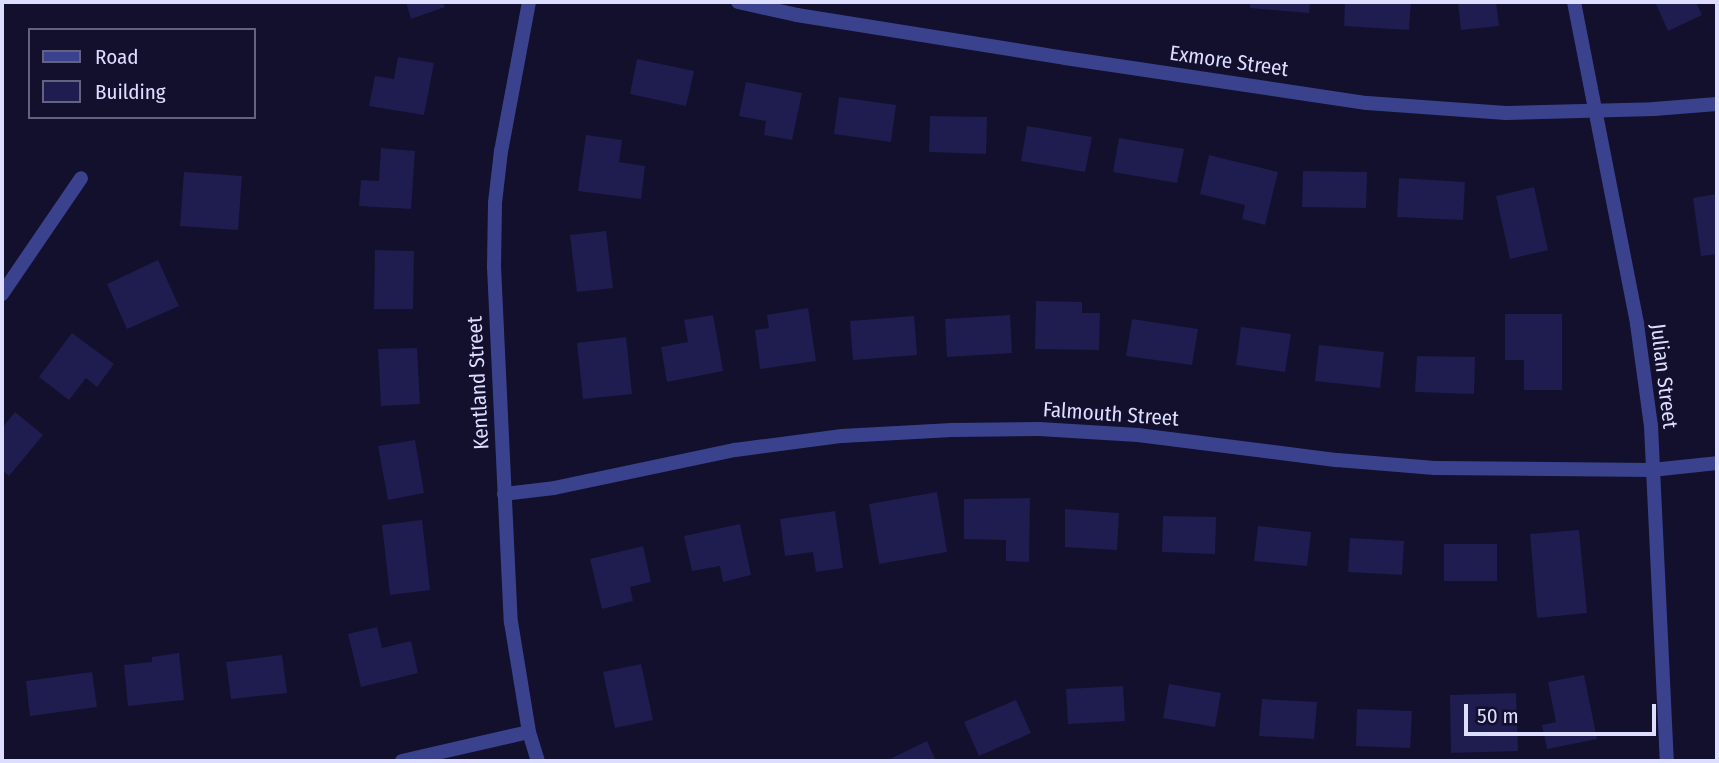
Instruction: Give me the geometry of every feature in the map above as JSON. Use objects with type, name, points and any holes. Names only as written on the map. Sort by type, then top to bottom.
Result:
[{"type":"street","name":"Kentland Street","points":[[529,2],[501,151],[495,203],[494,267],[511,622],[529,732],[538,761]]},
{"type":"street","name":"Exmore Street","points":[[738,2],[797,15],[1367,103],[1506,113],[1717,104]]},
{"type":"street","name":"Julian Street","points":[[1574,2],[1637,324],[1651,426],[1667,761]]},
{"type":"street","points":[[2,294],[81,178]]},
{"type":"street","name":"Falmouth Street","points":[[505,494],[554,488],[735,450],[842,436],[952,430],[1039,429],[1138,435],[1337,460],[1435,468],[1652,470],[1717,463]]},
{"type":"street","points":[[402,761],[529,732]]},
{"type":"building","points":[[406,2],[443,2],[445,7],[411,19]]},
{"type":"building","points":[[1250,2],[1310,2],[1309,13],[1250,8]]},
{"type":"building","points":[[1345,2],[1411,2],[1409,30],[1344,26]]},
{"type":"building","points":[[1458,2],[1496,2],[1499,26],[1461,30]]},
{"type":"building","points":[[1655,2],[1696,2],[1702,15],[1668,31]]},
{"type":"building","points":[[398,57],[434,63],[424,115],[369,106],[375,76],[394,79]]},
{"type":"building","points":[[637,59],[694,71],[686,106],[630,94]]},
{"type":"building","points":[[746,82],[802,93],[792,140],[764,135],[766,121],[739,116]]},
{"type":"building","points":[[839,97],[896,105],[891,142],[834,134]]},
{"type":"building","points":[[930,116],[987,117],[986,154],[929,152]]},
{"type":"building","points":[[1027,126],[1092,137],[1085,172],[1021,161]]},
{"type":"building","points":[[586,135],[622,140],[619,162],[645,166],[641,199],[578,191]]},
{"type":"building","points":[[1119,138],[1184,149],[1177,183],[1113,172]]},
{"type":"building","points":[[381,148],[415,151],[411,209],[359,206],[361,180],[379,181]]},
{"type":"building","points":[[1209,155],[1278,172],[1265,225],[1242,219],[1245,205],[1200,194]]},
{"type":"building","points":[[1303,171],[1367,172],[1366,208],[1302,207]]},
{"type":"building","points":[[184,172],[242,176],[238,230],[180,226]]},
{"type":"building","points":[[1399,178],[1465,182],[1463,220],[1397,217]]},
{"type":"building","points":[[1534,187],[1548,250],[1510,259],[1496,196]]},
{"type":"building","points":[[1717,194],[1717,254],[1701,256],[1693,198]]},
{"type":"building","points":[[606,231],[613,288],[577,292],[570,235]]},
{"type":"building","points":[[375,250],[414,251],[413,309],[374,309]]},
{"type":"building","points":[[158,260],[179,306],[127,329],[107,284]]},
{"type":"building","points":[[1036,301],[1082,302],[1082,313],[1100,313],[1099,350],[1035,349]]},
{"type":"building","points":[[808,308],[816,361],[760,369],[755,330],[769,328],[767,315]]},
{"type":"building","points":[[1505,314],[1562,314],[1562,390],[1524,390],[1524,360],[1505,360]]},
{"type":"building","points":[[713,315],[723,371],[667,382],[661,347],[688,342],[684,320]]},
{"type":"building","points":[[1010,315],[1012,353],[947,357],[945,319]]},
{"type":"building","points":[[914,316],[917,355],[853,360],[850,321]]},
{"type":"building","points":[[1132,319],[1198,329],[1192,365],[1126,356]]},
{"type":"building","points":[[1241,327],[1291,334],[1285,372],[1236,365]]},
{"type":"building","points":[[72,333],[114,364],[97,387],[86,378],[69,400],[39,377]]},
{"type":"building","points":[[626,337],[632,394],[583,399],[577,343]]},
{"type":"building","points":[[1319,345],[1384,352],[1380,388],[1315,381]]},
{"type":"building","points":[[417,348],[420,404],[381,406],[378,349]]},
{"type":"building","points":[[1417,356],[1475,357],[1474,394],[1415,392]]},
{"type":"building","points":[[15,412],[43,435],[9,476],[2,470],[2,428]]},
{"type":"building","points":[[415,440],[424,493],[388,500],[378,446]]},
{"type":"building","points":[[937,492],[947,552],[879,564],[869,504]]},
{"type":"building","points":[[1030,498],[1029,562],[1006,561],[1006,540],[964,539],[964,499]]},
{"type":"building","points":[[1065,509],[1119,513],[1117,550],[1065,547]]},
{"type":"building","points":[[835,511],[843,568],[816,572],[813,552],[785,556],[780,519]]},
{"type":"building","points":[[1163,516],[1216,517],[1215,554],[1162,552]]},
{"type":"building","points":[[422,520],[430,590],[390,595],[382,525]]},
{"type":"building","points":[[740,524],[751,575],[723,582],[720,566],[692,571],[684,536]]},
{"type":"building","points":[[1258,526],[1311,532],[1307,566],[1254,561]]},
{"type":"building","points":[[1579,530],[1587,613],[1537,618],[1530,534]]},
{"type":"building","points":[[1350,538],[1404,541],[1402,575],[1348,572]]},
{"type":"building","points":[[1444,544],[1497,544],[1497,581],[1444,581]]},
{"type":"building","points":[[643,546],[651,582],[630,587],[633,601],[602,609],[590,559]]},
{"type":"building","points":[[377,627],[382,648],[411,641],[418,673],[361,687],[348,634]]},
{"type":"building","points":[[179,653],[184,700],[128,706],[124,665],[152,662],[152,657]]},
{"type":"building","points":[[282,655],[287,693],[231,699],[226,662]]},
{"type":"building","points":[[641,664],[653,720],[615,728],[603,672]]},
{"type":"building","points":[[92,672],[97,707],[30,716],[26,681]]},
{"type":"building","points":[[1584,675],[1597,739],[1547,749],[1542,725],[1556,722],[1548,682]]},
{"type":"building","points":[[1169,684],[1221,693],[1215,727],[1163,718]]},
{"type":"building","points":[[1123,686],[1125,721],[1068,724],[1066,689]]},
{"type":"building","points":[[1516,693],[1518,751],[1451,753],[1450,695]]},
{"type":"building","points":[[1262,699],[1317,702],[1314,739],[1259,736]]},
{"type":"building","points":[[1016,700],[1031,733],[979,756],[964,722]]},
{"type":"building","points":[[1357,709],[1412,711],[1410,748],[1356,746]]},
{"type":"building","points":[[927,741],[936,761],[886,761]]}]
